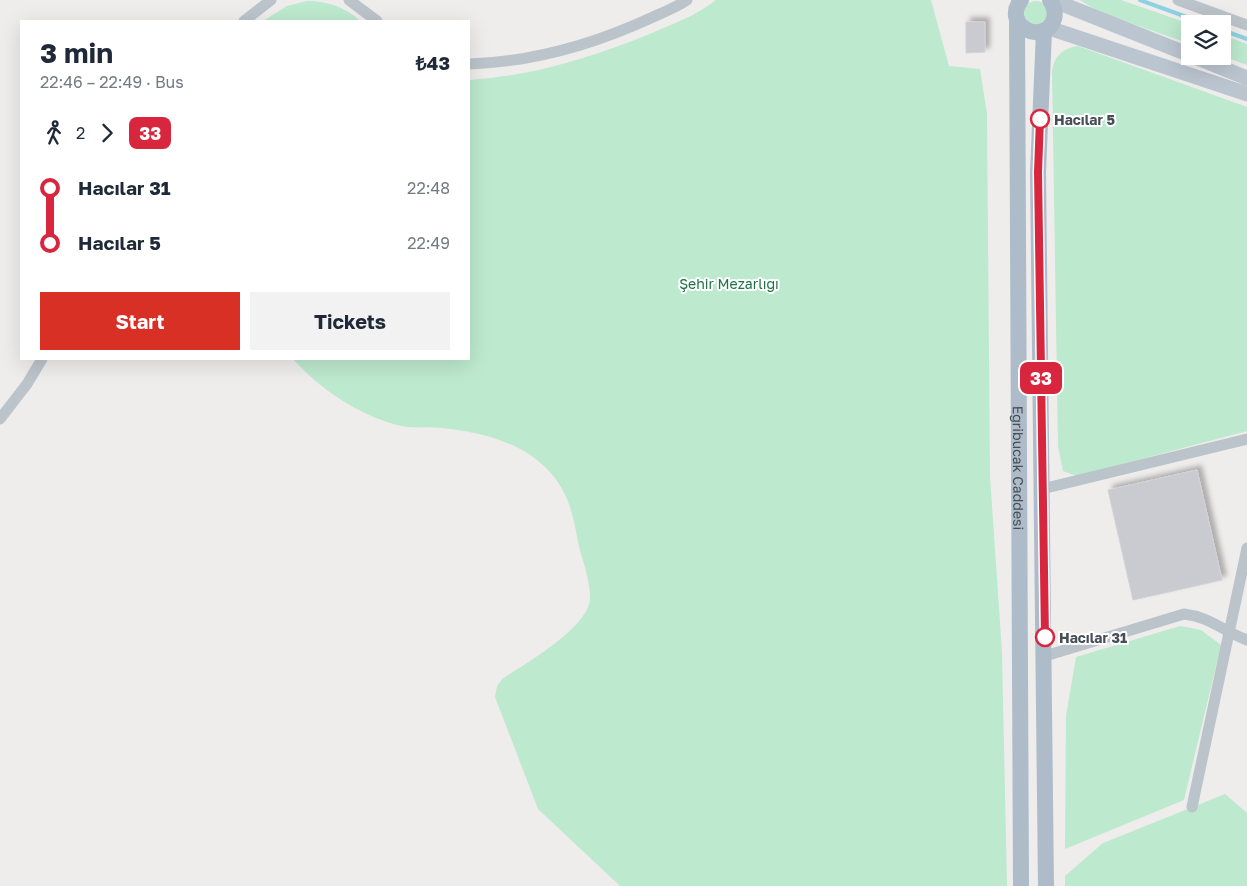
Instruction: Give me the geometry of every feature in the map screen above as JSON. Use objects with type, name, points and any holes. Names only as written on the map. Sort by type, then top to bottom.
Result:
[{"type":"main road","name":"Eğribucak Caddesi","points":[[1046,886],[1045,656],[1038,172],[1046,29],[1055,13],[1051,0]]},
{"type":"main road","points":[[1051,0],[1181,52]]},
{"type":"main road","name":"Eğribucak Caddesi","points":[[1018,7],[1021,886]]},
{"type":"main road","points":[[1018,7],[1028,31],[1046,29],[1247,94]]},
{"type":"main road","points":[[1214,65],[1247,78]]},
{"type":"street","points":[[245,20],[271,0]]},
{"type":"street","points":[[349,0],[376,20]]},
{"type":"street","points":[[470,64],[493,63],[539,56],[592,41],[640,23],[688,0]]},
{"type":"street","points":[[1178,0],[1247,25]]},
{"type":"street","points":[[0,419],[27,384],[41,360]]},
{"type":"street","points":[[1042,489],[1247,439]]},
{"type":"street","points":[[1192,807],[1247,548]]},
{"type":"street","points":[[1045,656],[1184,614],[1200,616],[1216,623],[1229,633],[1247,640]]},
{"type":"green space","name":"Şehir Mezarlığı","points":[[716,0],[931,0],[949,66],[980,69],[987,114],[990,476],[1002,652],[1007,886],[620,886],[538,809],[495,697],[497,686],[502,679],[554,644],[579,622],[587,610],[590,594],[585,568],[571,511],[558,482],[546,468],[531,456],[498,439],[461,430],[402,426],[368,414],[327,390],[294,360],[470,360],[470,80],[493,78],[562,64],[630,42],[701,10]]},
{"type":"green space","points":[[1080,0],[1121,0],[1181,21],[1181,41],[1099,12]]},
{"type":"green space","points":[[307,1],[322,2],[336,6],[359,20],[265,20],[287,6]]},
{"type":"green space","points":[[1036,1],[1041,2],[1047,8],[1047,18],[1041,24],[1036,25],[1031,24],[1025,18],[1024,13],[1025,8],[1031,2]]},
{"type":"green space","points":[[1231,38],[1247,44],[1247,65],[1231,59]]},
{"type":"green space","points":[[1078,46],[1247,107],[1247,431],[1077,476],[1063,471],[1058,446],[1052,71],[1055,61],[1060,54]]},
{"type":"green space","points":[[1180,626],[1201,630],[1221,645],[1184,800],[1065,849],[1066,716],[1076,657]]},
{"type":"green space","points":[[1225,794],[1247,813],[1247,886],[1065,886],[1065,876],[1103,843]]},
{"type":"building","points":[[966,22],[985,22],[985,52],[966,53]]},
{"type":"building","points":[[1197,470],[1222,580],[1133,600],[1108,490]]},
{"type":"waterway","points":[[1140,0],[1181,15]]},
{"type":"waterway","points":[[1231,33],[1247,39]]},
{"type":"bus line","name":"33","points":[[1040,119],[1038,172],[1045,637]]},
{"type":"place","name":"Hacılar 5","points":[[1040,119]]},
{"type":"place","name":"Hacılar 31","points":[[1045,637]]}]
